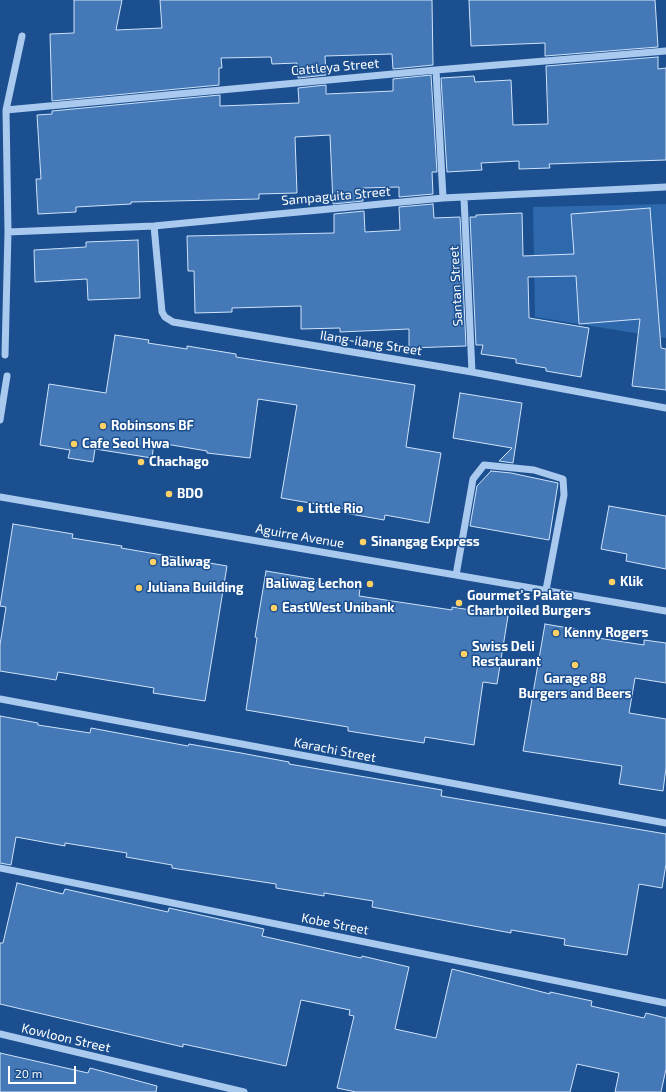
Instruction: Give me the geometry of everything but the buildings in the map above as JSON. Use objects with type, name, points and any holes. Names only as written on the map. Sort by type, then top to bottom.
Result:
[{"type":"street","points":[[5,355],[8,232],[6,110],[22,36]]},
{"type":"street","name":"Cattleya Street","points":[[6,110],[436,70],[666,51]]},
{"type":"street","points":[[436,70],[443,198]]},
{"type":"street","name":"Sampaguita Street","points":[[8,232],[154,226],[443,198],[666,187]]},
{"type":"street","name":"Santan Street","points":[[464,198],[472,372]]},
{"type":"street","name":"Ilang-ilang Street","points":[[154,226],[161,307],[165,317],[173,322],[472,372],[666,408]]},
{"type":"street","points":[[0,420],[7,376]]},
{"type":"street","points":[[456,575],[473,479],[484,465],[534,470],[563,479],[564,495],[546,590]]},
{"type":"street","name":"Aguirre Avenue","points":[[0,497],[666,611]]},
{"type":"street","name":"Karachi Street","points":[[0,699],[666,823]]},
{"type":"street","name":"Kobe Street","points":[[0,868],[666,1003]]},
{"type":"street","name":"Kowloon Street","points":[[0,1034],[244,1092]]},
{"type":"shaded area","points":[[666,204],[666,338],[535,317],[533,207]]},
{"type":"place","name":"Robinsons BF","points":[[103,426]]},
{"type":"place","name":"Cafe Seol Hwa","points":[[74,444]]},
{"type":"place","name":"Chachago","points":[[141,462]]},
{"type":"place","name":"BDO","points":[[169,494]]},
{"type":"place","name":"Little Rio","points":[[300,509]]},
{"type":"place","name":"Sinangag Express","points":[[363,542]]},
{"type":"place","name":"Baliwag","points":[[153,562]]},
{"type":"place","name":"Klik","points":[[612,582]]},
{"type":"place","name":"Baliwag Lechon","points":[[370,584]]},
{"type":"place","name":"Juliana Building","points":[[139,588]]},
{"type":"place","name":"Gourmet's Palate Charbroiled Burgers","points":[[459,603]]},
{"type":"place","name":"EastWest Unibank","points":[[274,608]]},
{"type":"place","name":"Kenny Rogers","points":[[556,633]]},
{"type":"place","name":"Swiss Deli Restaurant","points":[[464,654]]},
{"type":"place","name":"Garage 88 Burgers and Beers","points":[[575,665]]}]
